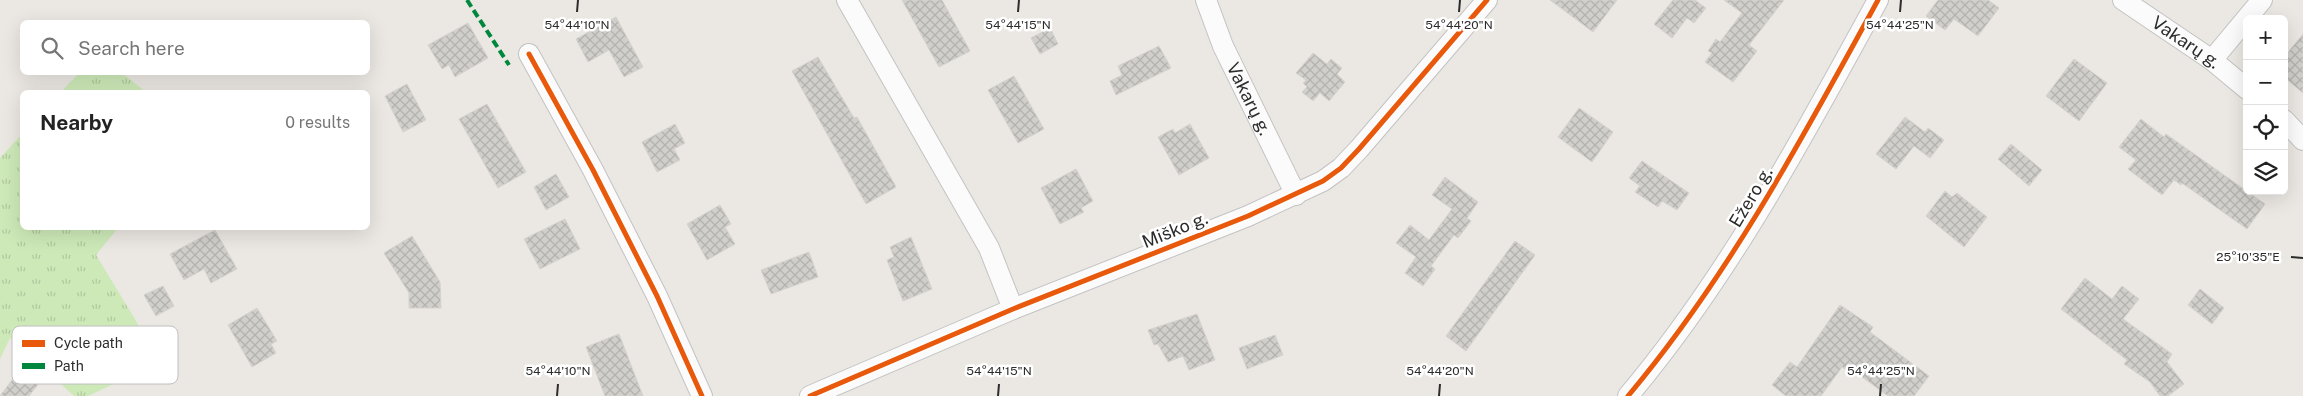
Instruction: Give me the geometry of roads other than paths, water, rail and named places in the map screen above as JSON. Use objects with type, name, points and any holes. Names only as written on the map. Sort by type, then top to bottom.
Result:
[{"type":"street","points":[[847,0],[989,248],[1013,309]]},
{"type":"street","name":"Vakarų g.","points":[[1206,0],[1222,46],[1296,194]]},
{"type":"street","name":"Miško g.","points":[[810,396],[1013,309],[1248,216],[1323,181],[1341,168],[1385,120],[1487,0]]},
{"type":"street","name":"Ežero g.","points":[[1628,396],[1709,289],[1754,220],[1878,0]]},
{"type":"street","name":"Vakarų g.","points":[[2123,0],[2212,60],[2243,86]]},
{"type":"street","points":[[2212,60],[2262,0]]},
{"type":"street","points":[[529,54],[593,170],[658,296],[702,396]]},
{"type":"street","points":[[2288,124],[2303,140]]}]
